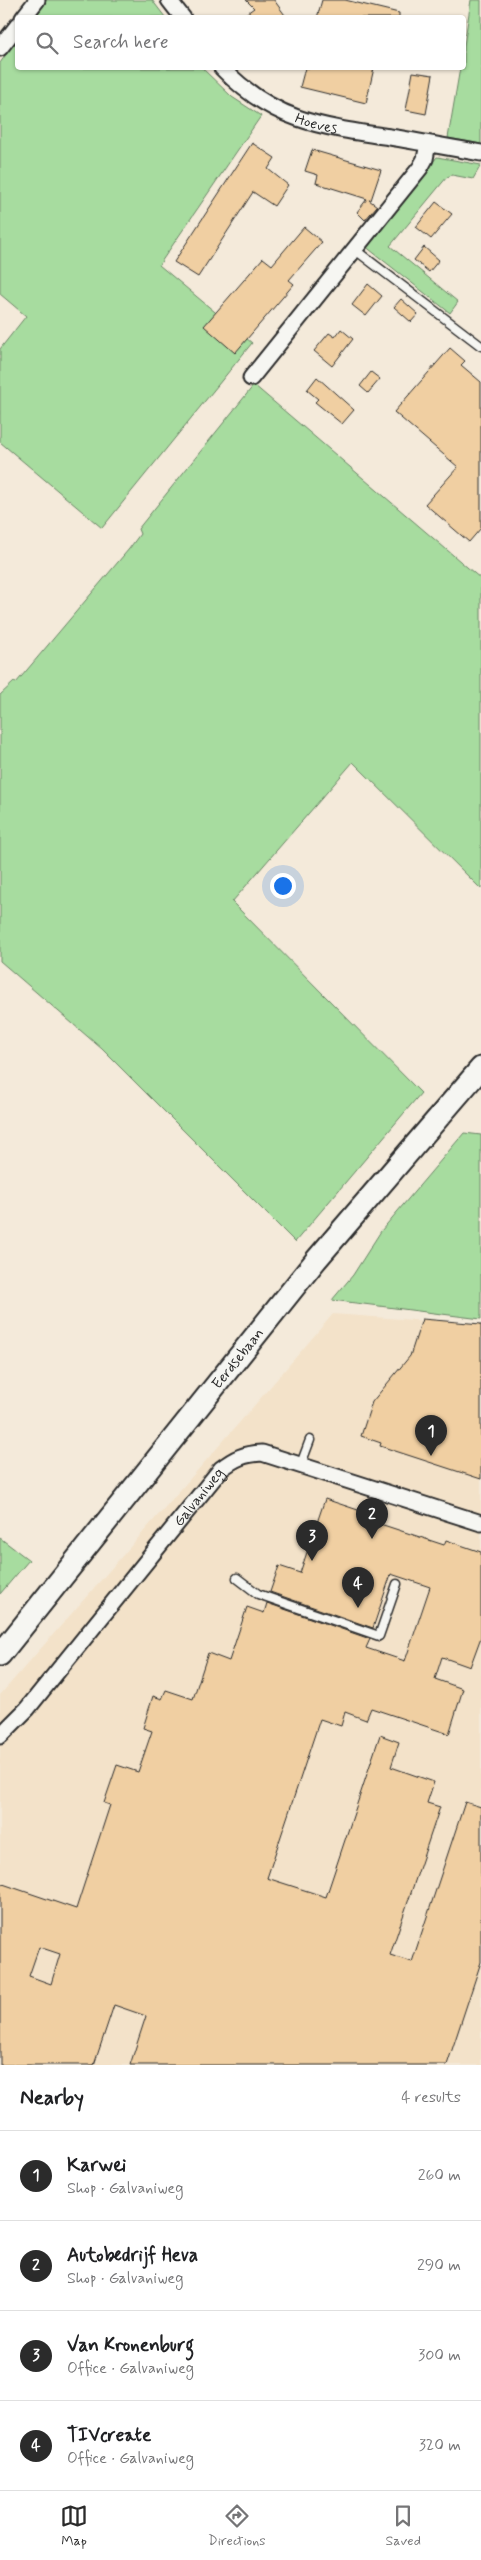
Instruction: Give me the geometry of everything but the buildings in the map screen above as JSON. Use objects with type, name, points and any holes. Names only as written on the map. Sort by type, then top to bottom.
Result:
[{"type":"main road","name":"Eerdsebaan","points":[[0,1655],[316,1260],[481,1068]]},
{"type":"street","points":[[25,15],[37,0]]},
{"type":"street","points":[[169,0],[180,15]]},
{"type":"street","points":[[0,48],[15,29]]},
{"type":"street","name":"Hoeves","points":[[224,70],[241,88],[269,107],[301,121],[336,129],[481,153]]},
{"type":"street","points":[[251,378],[420,168],[425,159],[428,144]]},
{"type":"street","name":"Galvaniweg","points":[[0,1736],[27,1709],[221,1469],[234,1458],[246,1454],[262,1453],[481,1523]]},
{"type":"lane","points":[[354,249],[481,346]]},
{"type":"lane","points":[[301,1464],[310,1440]]},
{"type":"lane","points":[[237,1578],[258,1594],[379,1636],[397,1584]]},
{"type":"shaded area","points":[[333,1314],[481,1325],[481,2065],[0,2065],[0,1695]]},
{"type":"green space","points":[[46,0],[152,0],[163,15],[35,15]]},
{"type":"green space","points":[[471,0],[481,0],[481,144],[448,138],[460,70],[466,70],[466,33]]},
{"type":"green space","points":[[15,42],[15,70],[204,70],[232,97],[261,116],[159,265],[252,343],[102,528],[0,442],[0,349],[26,316],[0,294],[0,63]]},
{"type":"green space","points":[[437,157],[481,165],[473,179],[452,175],[447,177],[390,246],[458,302],[450,313],[365,246]]},
{"type":"green space","points":[[254,385],[481,579],[481,889],[353,762],[232,902],[421,1093],[295,1242],[102,1049],[0,961],[0,695],[14,682],[16,683],[129,549],[140,534],[138,529]]},
{"type":"green space","points":[[464,1133],[481,1135],[481,1319],[332,1300],[353,1275],[381,1231]]},
{"type":"green space","points":[[0,1538],[29,1560],[0,1594]]},
{"type":"place","name":"Karwei","points":[[431,1456]]},
{"type":"place","name":"Autobedrijf Heva","points":[[372,1539]]},
{"type":"place","name":"Van Kronenburg","points":[[312,1561]]},
{"type":"place","name":"TIVcreate","points":[[358,1608]]}]
